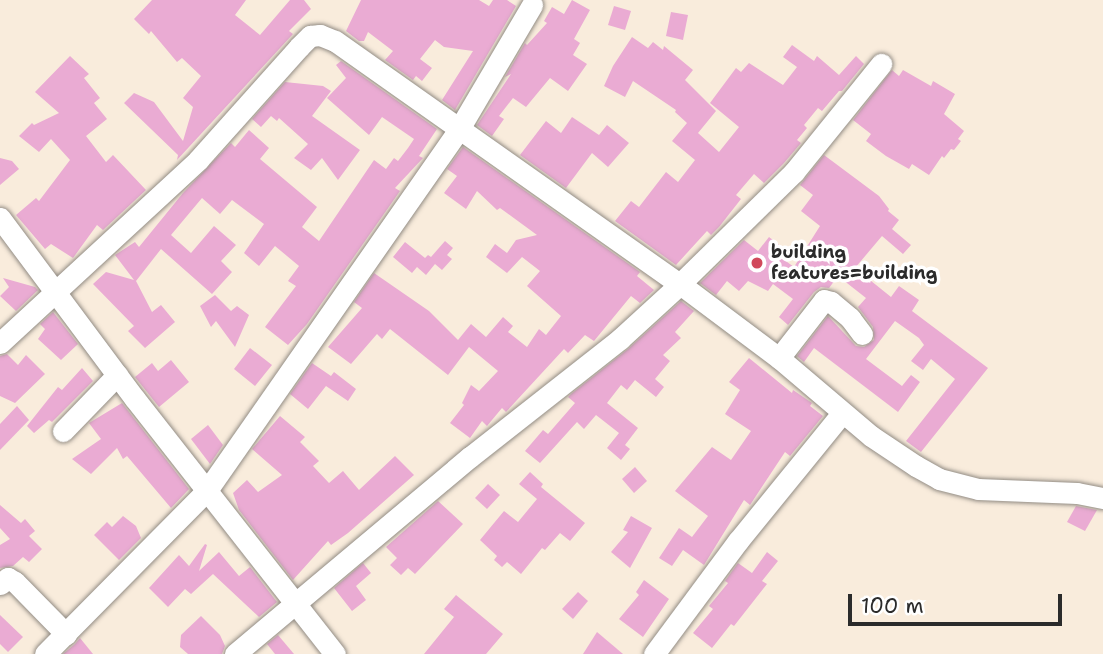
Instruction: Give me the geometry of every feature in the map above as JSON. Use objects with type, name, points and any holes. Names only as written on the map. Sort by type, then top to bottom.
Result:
[{"type":"street","points":[[45,654],[208,489],[459,129],[532,5]]},
{"type":"street","points":[[0,343],[198,160],[310,36],[320,35],[335,41],[680,284],[779,359],[871,436],[939,479],[978,489],[1077,493],[1103,498]]},
{"type":"street","points":[[235,654],[492,439],[610,347],[680,284],[794,172],[881,64]]},
{"type":"street","points":[[0,218],[117,375],[335,654]]},
{"type":"street","points":[[779,359],[824,300],[831,302],[850,318],[862,334]]},
{"type":"street","points":[[63,431],[117,375]]},
{"type":"street","points":[[654,654],[738,541],[842,413]]},
{"type":"street","points":[[0,584],[5,579],[12,579],[66,634]]},
{"type":"building","points":[[152,0],[246,0],[235,15],[260,35],[290,0],[304,0],[311,9],[289,31],[293,34],[177,160],[178,155],[124,103],[134,93],[154,102],[183,141],[193,107],[183,98],[201,76],[182,58],[177,62],[151,31],[149,34],[134,19]]},
{"type":"building","points":[[361,0],[479,0],[489,6],[493,0],[507,0],[516,6],[455,110],[442,100],[473,51],[444,47],[435,40],[420,59],[432,68],[422,81],[416,76],[413,80],[385,60],[393,51],[368,32],[364,41],[359,41],[346,31]]},
{"type":"building","points":[[572,0],[590,10],[574,39],[580,43],[573,55],[587,64],[568,91],[550,78],[526,107],[513,98],[499,116],[504,119],[492,136],[477,125],[511,74],[505,77],[525,43],[527,45],[547,23],[544,21],[552,7],[564,14]]},
{"type":"building","points":[[614,6],[631,11],[625,30],[608,25]]},
{"type":"building","points":[[671,12],[688,15],[683,40],[666,36]]},
{"type":"building","points":[[632,37],[648,48],[653,42],[663,50],[664,46],[693,70],[685,80],[716,111],[698,133],[719,152],[739,127],[710,103],[736,68],[741,72],[749,63],[783,85],[797,67],[783,57],[792,45],[814,61],[817,56],[839,75],[856,56],[864,64],[842,91],[839,91],[822,111],[818,108],[804,125],[807,128],[797,140],[801,143],[784,163],[764,183],[754,174],[736,195],[741,199],[719,227],[711,235],[707,231],[676,265],[615,221],[631,201],[639,207],[666,172],[678,182],[695,160],[672,141],[687,123],[676,110],[633,81],[625,97],[604,86],[613,66]]},
{"type":"building","points":[[70,56],[89,74],[84,78],[100,98],[94,103],[107,119],[86,136],[106,162],[113,155],[146,190],[103,230],[97,225],[73,258],[51,244],[45,249],[16,215],[36,198],[39,201],[70,160],[51,139],[39,152],[19,136],[32,123],[34,125],[59,113],[35,92]]},
{"type":"building","points":[[341,61],[437,129],[419,156],[423,158],[395,188],[400,191],[307,324],[288,345],[265,327],[296,286],[288,281],[299,266],[275,246],[259,266],[244,253],[264,224],[232,200],[220,214],[202,198],[171,235],[191,253],[214,226],[236,245],[221,261],[232,272],[212,294],[161,249],[136,281],[152,312],[161,305],[175,322],[145,348],[128,331],[134,326],[93,284],[106,272],[134,280],[115,255],[135,242],[139,247],[183,193],[231,143],[235,147],[249,130],[269,148],[260,159],[317,207],[302,227],[319,241],[374,160],[386,169],[394,158],[398,161],[408,148],[414,139],[382,117],[369,135],[327,98],[346,78],[336,65]]},
{"type":"building","points":[[892,70],[899,76],[903,70],[931,86],[933,81],[955,94],[944,114],[964,131],[958,139],[961,141],[944,158],[942,156],[929,175],[912,164],[909,169],[886,156],[866,141],[871,134],[853,120]]},
{"type":"building","points":[[285,82],[323,86],[331,91],[312,116],[360,150],[338,180],[322,158],[311,170],[294,158],[308,144],[279,118],[277,121],[271,116],[261,127],[252,119]]},
{"type":"building","points":[[572,117],[599,135],[607,125],[629,143],[608,167],[592,153],[566,188],[520,155],[546,121],[561,133]]},
{"type":"building","points":[[463,147],[640,272],[637,276],[654,290],[640,303],[631,296],[594,341],[585,335],[568,353],[564,349],[506,412],[502,408],[487,426],[482,421],[470,438],[450,423],[464,405],[462,403],[471,385],[479,391],[498,371],[469,347],[448,375],[390,329],[382,339],[377,334],[351,364],[328,347],[362,308],[354,302],[374,273],[429,311],[458,340],[471,324],[486,337],[503,317],[513,326],[508,332],[527,347],[539,329],[546,335],[561,316],[527,286],[540,271],[522,257],[507,273],[486,257],[495,244],[507,253],[516,240],[537,235],[500,208],[497,210],[477,191],[466,209],[444,193],[457,176],[447,169]]},
{"type":"building","points":[[824,155],[879,196],[888,211],[899,220],[892,229],[911,245],[903,254],[882,236],[855,268],[891,297],[899,286],[919,300],[912,311],[988,368],[921,452],[906,441],[955,379],[931,359],[923,370],[911,361],[924,345],[919,338],[895,321],[866,359],[902,386],[911,375],[920,382],[898,412],[814,348],[804,362],[797,356],[828,316],[856,346],[864,347],[874,340],[873,327],[858,307],[866,298],[838,276],[829,288],[821,287],[814,292],[788,325],[779,317],[793,299],[773,284],[768,291],[748,281],[739,291],[727,281],[716,295],[700,283],[744,240],[758,251],[769,237],[782,247],[776,254],[794,267],[820,226],[801,211],[813,195],[800,185]]},
{"type":"building","points":[[0,158],[12,161],[19,169],[0,185]]},
{"type":"building","points":[[445,241],[453,248],[447,255],[452,259],[442,270],[435,264],[426,275],[417,267],[412,273],[393,257],[405,242],[425,258],[428,255],[431,257]]},
{"type":"building","points":[[3,278],[38,290],[16,311],[0,296],[9,287]]},
{"type":"building","points":[[215,295],[231,311],[237,306],[249,315],[235,347],[216,321],[211,327],[200,306]]},
{"type":"building","points":[[681,301],[694,311],[675,332],[681,338],[663,355],[670,361],[655,379],[664,387],[656,397],[635,380],[627,390],[621,385],[607,403],[638,428],[625,445],[630,449],[621,460],[607,448],[619,433],[596,415],[584,429],[577,422],[540,463],[525,451],[543,430],[548,434],[575,403],[568,397],[571,394],[628,349]]},
{"type":"building","points":[[53,312],[78,344],[61,360],[38,339],[45,329],[40,324]]},
{"type":"building","points":[[250,348],[272,365],[255,386],[234,369]]},
{"type":"building","points":[[7,354],[18,365],[26,355],[45,374],[15,403],[0,396],[0,356]]},
{"type":"building","points":[[749,358],[792,393],[793,390],[812,403],[810,406],[823,416],[790,456],[785,452],[750,505],[744,500],[704,565],[683,550],[672,566],[659,558],[679,528],[692,537],[708,516],[675,491],[712,447],[731,460],[751,431],[725,414],[740,390],[729,382]]},
{"type":"building","points":[[171,360],[189,382],[159,407],[135,377],[152,363],[158,371]]},
{"type":"building","points":[[312,363],[331,376],[334,372],[356,389],[348,401],[326,386],[308,409],[290,394]]},
{"type":"building","points":[[82,368],[93,381],[52,422],[49,420],[34,433],[27,426],[58,387],[62,390]]},
{"type":"building","points":[[122,403],[189,489],[171,508],[127,456],[123,459],[117,448],[91,474],[72,459],[101,439],[89,423]]},
{"type":"building","points":[[17,406],[29,420],[0,450],[0,424]]},
{"type":"building","points":[[280,416],[305,437],[300,442],[319,461],[313,466],[329,483],[343,471],[359,490],[395,456],[414,475],[348,533],[331,545],[328,541],[293,580],[239,510],[233,493],[247,480],[258,492],[282,475],[252,449]]},
{"type":"building","points":[[208,425],[223,445],[210,464],[191,439]]},
{"type":"building","points":[[635,467],[647,481],[634,493],[622,479]]},
{"type":"building","points":[[530,472],[543,484],[541,487],[585,523],[570,541],[560,533],[545,550],[542,548],[521,574],[507,562],[502,567],[494,560],[497,556],[480,540],[504,511],[518,522],[537,499],[519,484]]},
{"type":"building","points":[[488,484],[500,495],[487,509],[475,498]]},
{"type":"building","points":[[438,501],[463,524],[415,574],[408,568],[401,575],[390,565],[397,558],[386,547]]},
{"type":"building","points":[[0,505],[21,523],[25,519],[35,531],[29,536],[42,549],[29,562],[23,557],[13,566],[0,568],[0,545],[10,539],[0,528]]},
{"type":"building","points":[[1076,506],[1097,510],[1085,531],[1067,522]]},
{"type":"building","points":[[123,516],[136,526],[141,538],[119,560],[94,535],[107,522],[112,527]]},
{"type":"building","points":[[631,516],[652,528],[630,568],[611,552],[628,532],[623,530]]},
{"type":"building","points":[[205,544],[207,545],[199,571],[219,552],[239,576],[250,567],[277,602],[259,617],[213,574],[191,594],[185,589],[168,607],[149,588],[179,555],[189,566]]},
{"type":"building","points":[[767,552],[778,561],[762,581],[767,584],[734,626],[731,624],[712,648],[693,633],[713,609],[709,606],[728,583],[725,581],[738,563],[752,573]]},
{"type":"building","points":[[363,563],[371,573],[356,586],[366,600],[352,611],[334,588]]},
{"type":"building","points":[[644,580],[669,599],[643,637],[619,619],[639,595],[636,592]]},
{"type":"building","points":[[578,592],[588,601],[573,619],[562,609]]},
{"type":"building","points":[[456,595],[503,634],[486,654],[424,654],[454,617],[444,609]]},
{"type":"building","points":[[0,615],[23,637],[8,652],[0,644]]},
{"type":"building","points":[[201,616],[220,635],[225,646],[222,654],[188,654],[180,647],[181,635]]},
{"type":"building","points":[[597,632],[623,654],[583,654]]},
{"type":"building","points":[[278,635],[294,654],[275,654],[267,644]]},
{"type":"building","points":[[80,638],[93,654],[63,654],[75,644]]},
{"type":"place","name":"building features=building","points":[[757,263]]}]
